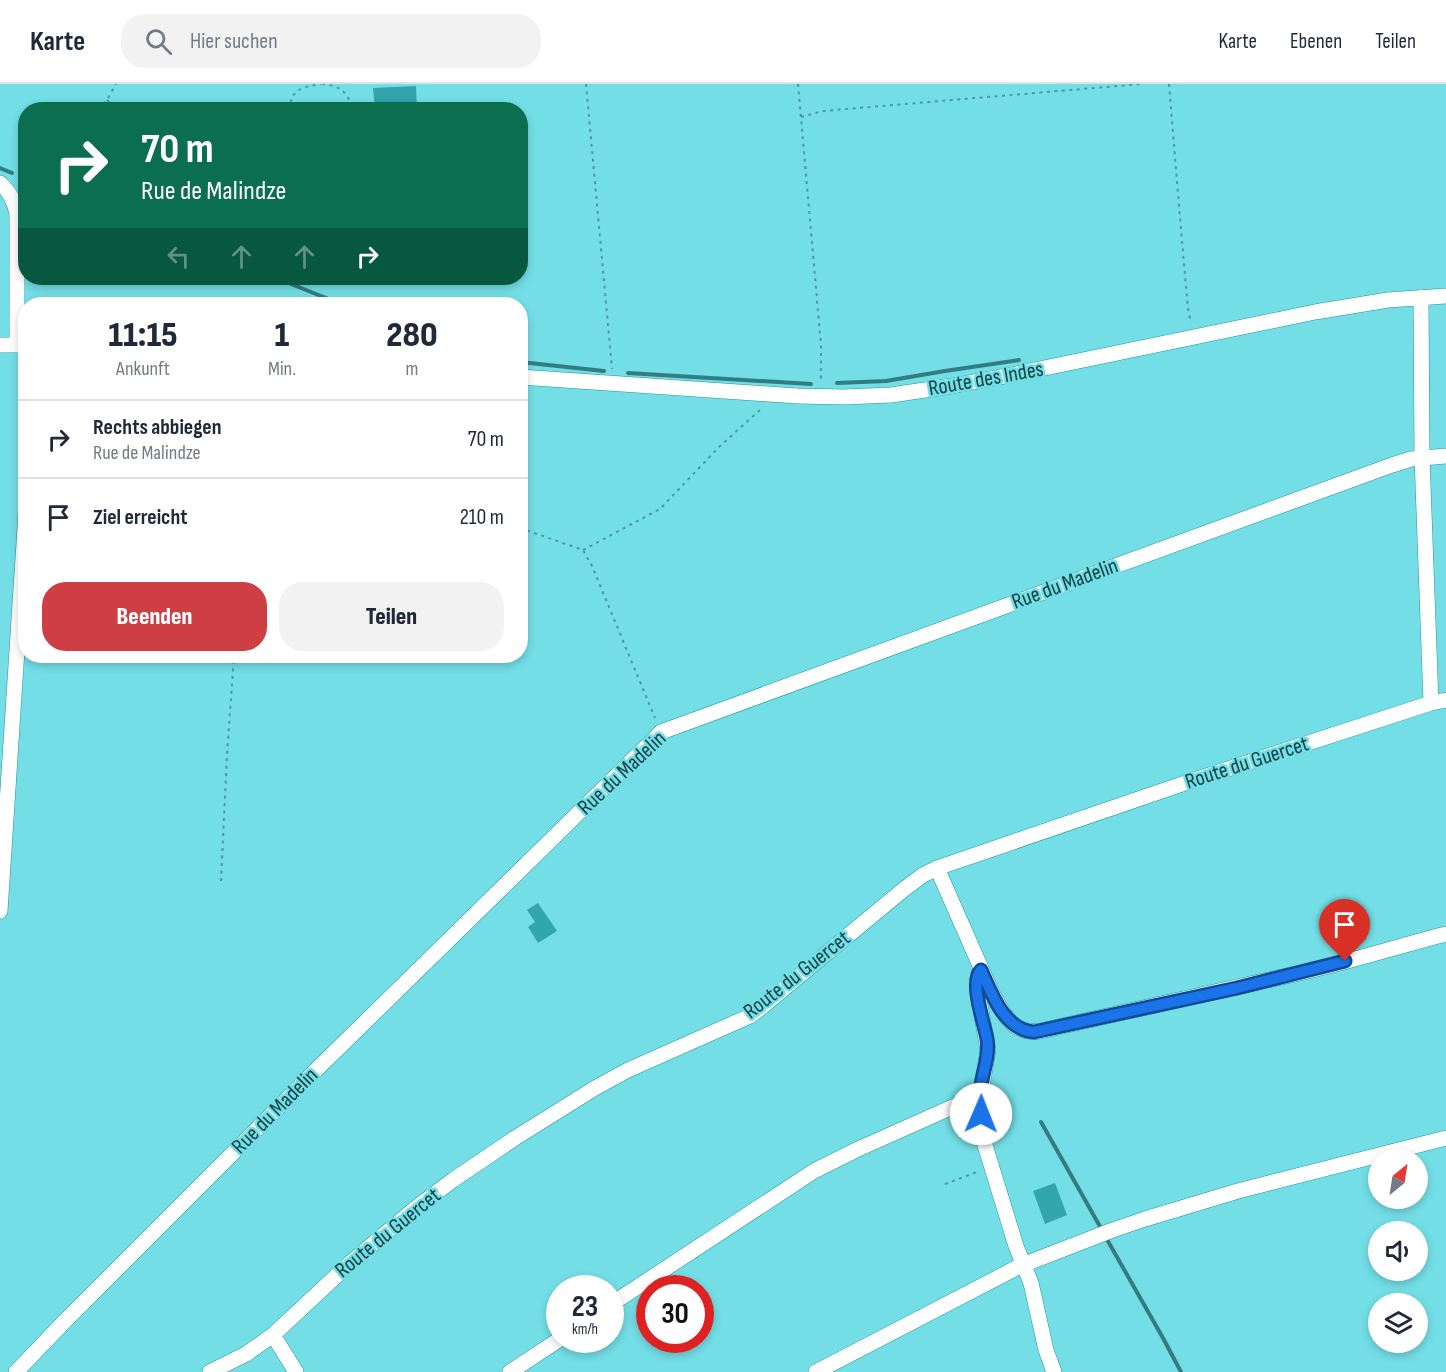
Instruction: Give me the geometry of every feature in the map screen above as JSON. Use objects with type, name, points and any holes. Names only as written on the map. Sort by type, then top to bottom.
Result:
[{"type":"street","points":[[0,183],[12,199],[17,213],[18,254]]},
{"type":"street","name":"Route des Indes","points":[[528,378],[821,397],[891,394],[1016,374],[1315,312],[1388,300],[1446,296]]},
{"type":"street","points":[[1421,297],[1422,457],[1438,702]]},
{"type":"street","points":[[0,345],[18,345]]},
{"type":"street","name":"Rue du Madelin","points":[[16,1372],[297,1089],[661,732],[1381,469],[1411,459],[1446,456]]},
{"type":"street","points":[[0,911],[18,635]]},
{"type":"street","name":"Route du Guercet","points":[[210,1372],[246,1354],[273,1335],[349,1264],[453,1180],[550,1115],[620,1075],[644,1062],[750,1016],[923,875],[937,868],[1188,782],[1438,702]]},
{"type":"street","points":[[937,868],[992,993],[1008,1020],[1020,1029],[1034,1032],[1305,972],[1446,934]]},
{"type":"street","points":[[981,970],[977,978],[977,994],[988,1050],[980,1097],[983,1133],[991,1167],[1016,1246],[1031,1282],[1046,1350],[1054,1372]]},
{"type":"street","points":[[624,1296],[814,1171],[917,1122],[980,1097]]},
{"type":"street","points":[[816,1372],[1023,1265],[1104,1234],[1238,1191],[1446,1138]]},
{"type":"street","points":[[273,1335],[296,1372]]},
{"type":"street","points":[[510,1372],[546,1348]]},
{"type":"path","points":[[107,100],[116,84]]},
{"type":"path","points":[[291,102],[296,92],[304,87],[321,84],[333,85],[346,94],[350,102]]},
{"type":"path","points":[[586,84],[613,383]]},
{"type":"path","points":[[798,84],[821,345],[821,397]]},
{"type":"path","points":[[801,117],[823,111],[1141,84]]},
{"type":"path","points":[[1169,84],[1188,309],[1194,336]]},
{"type":"path","points":[[583,550],[660,509],[718,448],[761,409],[769,400],[770,394]]},
{"type":"path","points":[[528,531],[583,550],[592,566],[661,732]]},
{"type":"path","points":[[221,881],[226,755],[233,663]]},
{"type":"path","points":[[945,1184],[991,1167]]},
{"type":"building","points":[[416,86],[417,102],[374,102],[373,88]]},
{"type":"building","points":[[538,903],[557,931],[538,943],[528,927],[535,922],[527,910]]},
{"type":"building","points":[[1055,1183],[1067,1215],[1045,1224],[1033,1191]]},
{"type":"waterway","points":[[0,168],[12,173]]},
{"type":"waterway","points":[[294,285],[324,297]]},
{"type":"waterway","points":[[837,383],[886,381],[1019,360]]},
{"type":"waterway","points":[[528,363],[604,371]]},
{"type":"waterway","points":[[628,373],[811,384]]},
{"type":"waterway","points":[[1041,1122],[1102,1230]]},
{"type":"waterway","points":[[1105,1236],[1181,1372]]},
{"type":"route","points":[[981,1114],[980,1092],[988,1050],[977,994],[977,978],[981,970],[1008,1020],[1024,1031],[1034,1032],[1237,988],[1345,961]]}]
